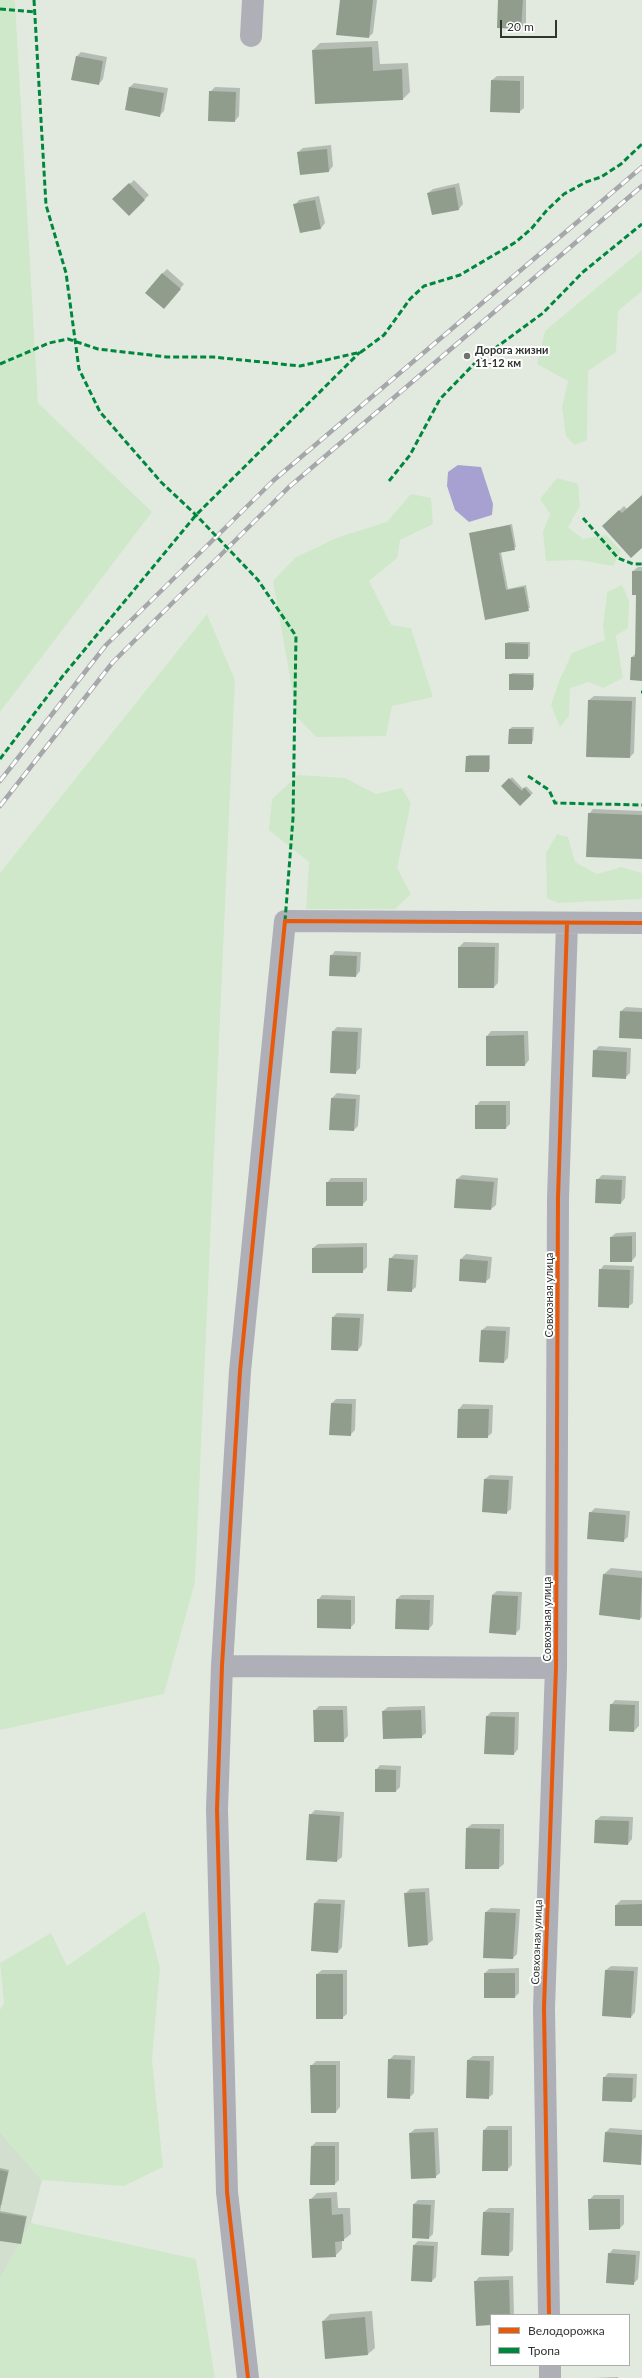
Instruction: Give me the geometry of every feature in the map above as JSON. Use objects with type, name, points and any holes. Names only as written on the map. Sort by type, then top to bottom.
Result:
[{"type":"street","points":[[251,36],[253,0]]},
{"type":"street","points":[[248,2378],[226,2184],[217,1809],[222,1666],[240,1371],[285,921],[642,923]]},
{"type":"street","name":"Совхозная улица","points":[[549,2314],[544,2008],[556,1668],[558,1198],[567,923]]},
{"type":"street","points":[[222,1666],[556,1668]]},
{"type":"street","points":[[550,2366],[550,2378]]},
{"type":"shaded area","points":[[458,465],[481,467],[493,504],[492,515],[469,522],[455,510],[447,486],[448,472]]},
{"type":"shaded area","points":[[0,2132],[42,2180],[31,2223],[0,2279]]},
{"type":"green space","points":[[0,0],[13,0],[15,2],[38,403],[152,512],[0,712]]},
{"type":"green space","points":[[642,250],[642,291],[618,311],[616,352],[588,371],[587,440],[575,445],[566,436],[562,407],[568,381],[537,364],[545,331]]},
{"type":"green space","points":[[557,478],[578,484],[580,506],[568,527],[583,539],[606,535],[621,551],[613,566],[579,560],[546,561],[543,532],[550,514],[540,499]]},
{"type":"green space","points":[[411,494],[431,498],[433,524],[400,540],[397,558],[369,581],[391,625],[411,628],[433,697],[392,706],[386,736],[316,737],[297,717],[273,581],[296,557],[339,537],[387,522]]},
{"type":"green space","points":[[622,585],[629,601],[628,628],[616,636],[623,678],[603,688],[589,682],[570,688],[569,716],[560,727],[551,705],[560,679],[572,653],[605,640],[603,626],[607,592]]},
{"type":"green space","points":[[207,614],[235,680],[195,1582],[164,1694],[0,1730],[0,873]]},
{"type":"green space","points":[[298,775],[345,778],[376,794],[402,788],[411,803],[397,868],[411,894],[395,909],[306,909],[309,862],[269,830],[272,799]]},
{"type":"green space","points":[[557,834],[568,837],[575,862],[597,874],[621,867],[642,873],[642,899],[558,903],[547,898],[546,853]]},
{"type":"green space","points":[[145,1911],[160,1968],[152,2060],[163,2167],[124,2186],[42,2180],[0,2132],[0,2010],[4,2003],[0,1963],[51,1933],[67,1966]]},
{"type":"green space","points":[[31,2223],[196,2259],[215,2378],[0,2378],[0,2279]]},
{"type":"building","points":[[340,0],[373,0],[369,38],[336,35]]},
{"type":"building","points":[[498,0],[523,0],[521,29],[497,28]]},
{"type":"building","points":[[372,47],[373,71],[402,69],[403,100],[315,104],[312,50]]},
{"type":"building","points":[[76,56],[103,61],[99,85],[71,80]]},
{"type":"building","points":[[491,80],[520,81],[520,113],[490,112]]},
{"type":"building","points":[[129,87],[164,93],[160,117],[125,110]]},
{"type":"building","points":[[209,91],[236,92],[235,122],[208,121]]},
{"type":"building","points":[[327,149],[329,172],[300,175],[297,152]]},
{"type":"building","points":[[129,183],[145,200],[129,216],[112,199]]},
{"type":"building","points":[[455,187],[459,210],[432,215],[427,193]]},
{"type":"building","points":[[315,200],[321,229],[300,233],[293,204]]},
{"type":"building","points":[[162,273],[181,289],[164,309],[145,293]]},
{"type":"building","points":[[642,495],[642,548],[631,558],[602,526],[619,510],[622,513]]},
{"type":"building","points":[[510,525],[515,550],[499,553],[506,590],[524,587],[529,611],[485,620],[469,533]]},
{"type":"building","points":[[632,571],[642,571],[642,681],[630,680],[631,657],[635,657],[636,595],[632,595]]},
{"type":"building","points":[[505,643],[528,644],[528,659],[505,659]]},
{"type":"building","points":[[509,674],[533,675],[533,690],[509,690]]},
{"type":"building","points":[[588,700],[632,701],[630,758],[586,757]]},
{"type":"building","points":[[509,729],[532,729],[532,744],[508,744]]},
{"type":"building","points":[[466,756],[489,756],[489,772],[465,772]]},
{"type":"building","points":[[509,778],[522,791],[524,787],[531,795],[520,806],[501,786]]},
{"type":"building","points":[[588,813],[642,815],[642,859],[586,857]]},
{"type":"building","points":[[458,947],[495,947],[494,988],[458,988]]},
{"type":"building","points":[[330,955],[357,956],[356,977],[329,976]]},
{"type":"building","points":[[620,1011],[642,1012],[642,1039],[619,1038]]},
{"type":"building","points":[[332,1031],[358,1032],[356,1074],[330,1073]]},
{"type":"building","points":[[524,1035],[525,1066],[486,1066],[486,1036]]},
{"type":"building","points":[[593,1050],[627,1052],[626,1079],[592,1077]]},
{"type":"building","points":[[331,1098],[356,1099],[354,1131],[329,1130]]},
{"type":"building","points":[[475,1105],[506,1105],[506,1129],[475,1129]]},
{"type":"building","points":[[456,1179],[494,1182],[491,1210],[454,1208]]},
{"type":"building","points":[[596,1179],[622,1180],[621,1204],[595,1203]]},
{"type":"building","points":[[326,1182],[363,1182],[363,1206],[326,1206]]},
{"type":"building","points":[[632,1236],[632,1262],[610,1262],[610,1237]]},
{"type":"building","points":[[363,1247],[363,1273],[312,1273],[312,1248]]},
{"type":"building","points":[[389,1258],[414,1260],[412,1292],[387,1291]]},
{"type":"building","points":[[460,1259],[488,1261],[486,1283],[459,1281]]},
{"type":"building","points":[[599,1269],[630,1270],[629,1308],[598,1307]]},
{"type":"building","points":[[332,1317],[360,1318],[358,1351],[331,1350]]},
{"type":"building","points":[[481,1330],[506,1331],[504,1363],[479,1362]]},
{"type":"building","points":[[331,1403],[352,1404],[351,1436],[329,1435]]},
{"type":"building","points":[[458,1409],[489,1409],[488,1438],[457,1438]]},
{"type":"building","points":[[484,1479],[509,1480],[507,1514],[482,1512]]},
{"type":"building","points":[[589,1512],[626,1515],[624,1542],[587,1539]]},
{"type":"building","points":[[603,1574],[642,1578],[640,1620],[599,1615]]},
{"type":"building","points":[[492,1595],[518,1596],[516,1635],[489,1633]]},
{"type":"building","points":[[317,1599],[351,1600],[351,1629],[317,1628]]},
{"type":"building","points":[[396,1599],[430,1600],[429,1630],[395,1629]]},
{"type":"building","points":[[610,1704],[635,1705],[634,1732],[609,1731]]},
{"type":"building","points":[[313,1710],[343,1710],[344,1742],[314,1742]]},
{"type":"building","points":[[421,1710],[422,1738],[383,1739],[382,1711]]},
{"type":"building","points":[[486,1716],[515,1717],[514,1755],[484,1754]]},
{"type":"building","points":[[375,1769],[396,1770],[396,1792],[375,1792]]},
{"type":"building","points":[[309,1814],[340,1816],[337,1862],[306,1860]]},
{"type":"building","points":[[595,1820],[629,1821],[628,1845],[594,1843]]},
{"type":"building","points":[[466,1828],[500,1829],[499,1869],[465,1869]]},
{"type":"building","points":[[425,1892],[428,1945],[408,1947],[404,1893]]},
{"type":"building","points":[[314,1903],[341,1904],[338,1953],[311,1951]]},
{"type":"building","points":[[642,1904],[642,1926],[615,1926],[615,1905]]},
{"type":"building","points":[[485,1912],[516,1913],[513,1959],[483,1958]]},
{"type":"building","points":[[605,1970],[634,1971],[631,2018],[602,2016]]},
{"type":"building","points":[[484,1973],[515,1973],[515,1998],[484,1998]]},
{"type":"building","points":[[316,1974],[343,1974],[343,2019],[316,2019]]},
{"type":"building","points":[[388,2059],[411,2060],[410,2099],[387,2098]]},
{"type":"building","points":[[467,2060],[490,2061],[489,2099],[466,2098]]},
{"type":"building","points":[[310,2065],[336,2065],[336,2113],[311,2113]]},
{"type":"building","points":[[603,2077],[633,2078],[632,2102],[602,2101]]},
{"type":"building","points":[[483,2130],[508,2130],[508,2171],[482,2171]]},
{"type":"building","points":[[434,2132],[436,2178],[411,2179],[409,2133]]},
{"type":"building","points":[[605,2132],[642,2135],[641,2165],[603,2162]]},
{"type":"building","points":[[311,2146],[335,2146],[335,2185],[310,2185]]},
{"type":"building","points":[[0,2170],[8,2172],[1,2205],[0,2205]]},
{"type":"building","points":[[331,2198],[332,2215],[343,2214],[344,2241],[335,2242],[336,2257],[312,2258],[309,2199]]},
{"type":"building","points":[[588,2199],[620,2199],[620,2229],[589,2230]]},
{"type":"building","points":[[413,2204],[431,2205],[429,2239],[412,2238]]},
{"type":"building","points":[[483,2212],[510,2213],[509,2256],[481,2255]]},
{"type":"building","points":[[0,2213],[26,2217],[21,2244],[0,2241]]},
{"type":"building","points":[[413,2245],[434,2246],[432,2282],[411,2281]]},
{"type":"building","points":[[608,2253],[636,2255],[634,2285],[606,2283]]},
{"type":"building","points":[[509,2280],[510,2314],[490,2314],[490,2325],[476,2326],[474,2281]]},
{"type":"building","points":[[365,2317],[368,2355],[325,2359],[322,2321]]},
{"type":"railway","points":[[0,781],[106,645],[274,480],[642,167]]},
{"type":"railway","points":[[0,806],[113,662],[289,487],[642,186]]},
{"type":"marked path","points":[[34,0],[46,205],[66,273],[79,369],[100,412],[161,482],[196,515],[258,580],[296,636],[293,818],[285,921]]},
{"type":"marked path","points":[[0,9],[35,12]]},
{"type":"marked path","points":[[0,364],[49,343],[68,339],[98,349],[167,357],[213,357],[300,366],[361,352],[384,335],[410,299],[424,286],[460,275],[516,242],[532,228],[547,210],[564,194],[586,182],[601,177],[621,164],[642,144]]},
{"type":"marked path","points":[[389,481],[410,455],[440,399],[475,363],[543,313],[583,272],[642,224]]},
{"type":"marked path","points":[[0,759],[62,677],[196,515],[360,352]]},
{"type":"marked path","points":[[583,518],[618,558],[633,564],[642,564]]},
{"type":"marked path","points":[[528,776],[549,790],[555,803],[642,805]]},
{"type":"cycle path","points":[[248,2378],[227,2192],[217,1809],[222,1666],[240,1371],[285,921],[642,923]]},
{"type":"cycle path","points":[[549,2314],[544,2008],[556,1668],[558,1198],[567,923]]},
{"type":"place","name":"Дорога жизни 11-12 км","points":[[467,356]]}]
